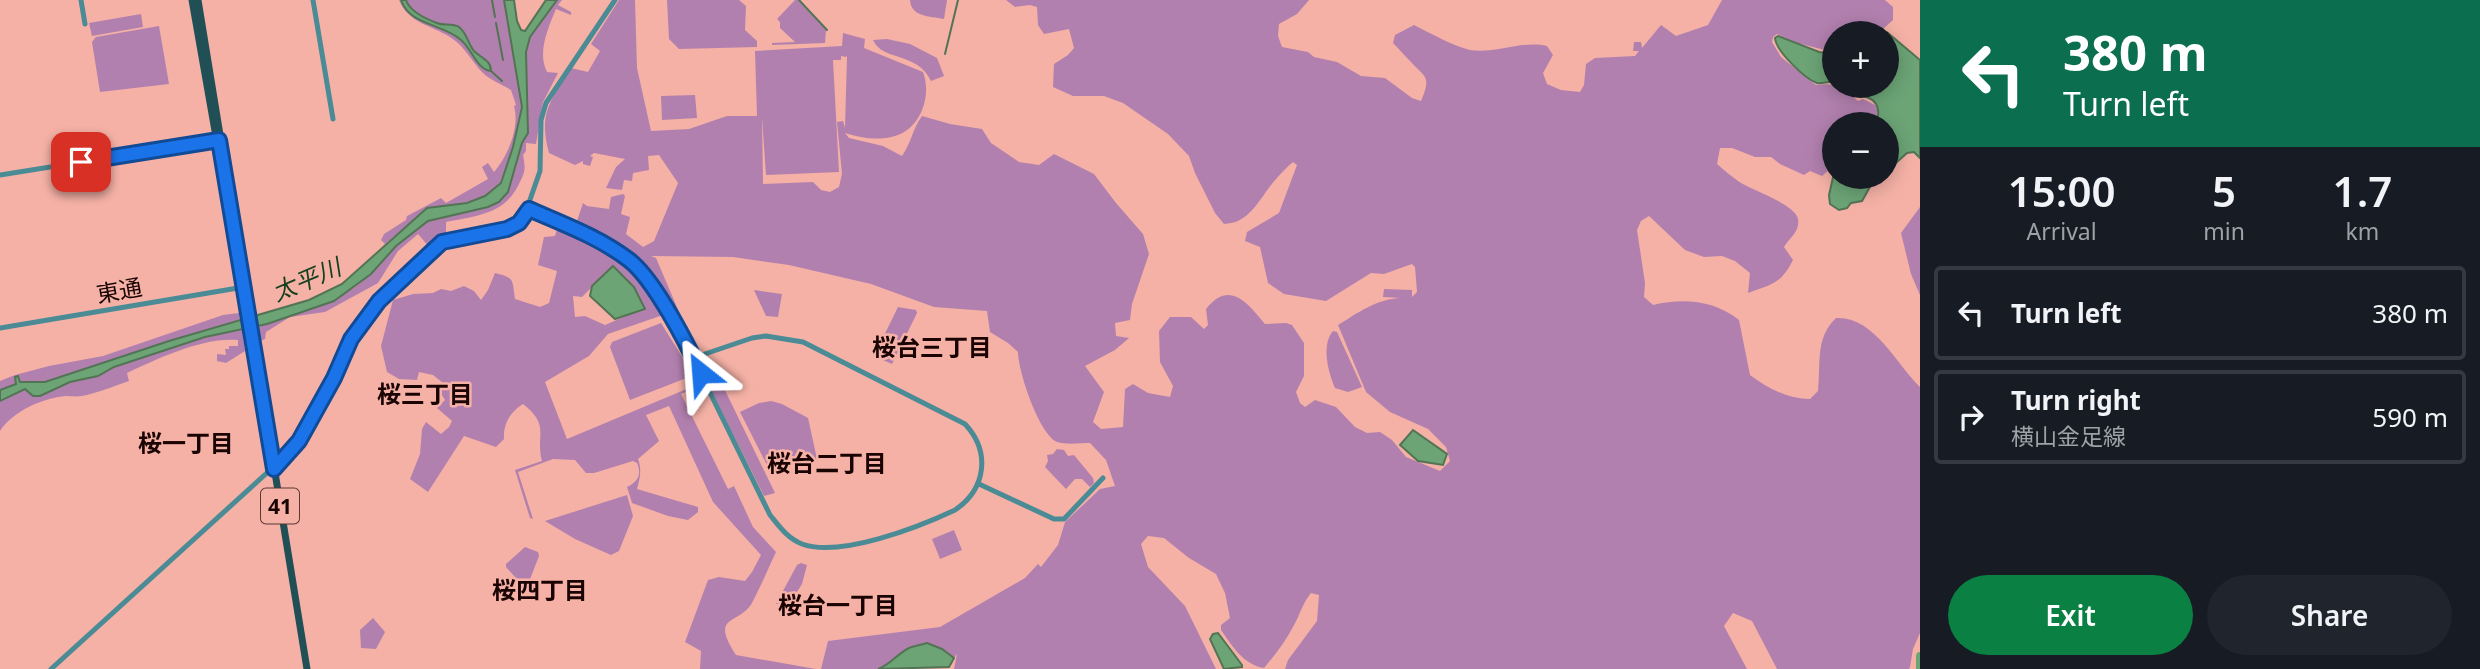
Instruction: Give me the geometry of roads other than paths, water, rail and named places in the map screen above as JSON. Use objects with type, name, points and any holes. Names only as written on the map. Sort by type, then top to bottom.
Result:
[{"type":"main road","name":"41","points":[[192,0],[203,45]]},
{"type":"main road","name":"41","points":[[198,0],[215,131],[219,140],[307,669]]},
{"type":"street","points":[[81,0],[85,24]]},
{"type":"street","points":[[313,0],[333,120]]},
{"type":"street","points":[[51,669],[274,469],[299,441],[334,378],[351,339],[379,301],[442,242],[507,229],[519,223],[529,209],[540,171],[541,120],[546,103],[615,0]]},
{"type":"street","points":[[0,175],[219,140]]},
{"type":"street","points":[[529,209],[601,241],[631,261],[650,284],[693,358],[770,515],[787,536],[799,542],[825,548],[908,530],[955,510],[965,503],[979,484],[982,455],[978,442],[965,424],[803,342],[766,336],[752,338],[693,358]]},
{"type":"street","name":"東通","points":[[0,328],[244,287]]},
{"type":"street","points":[[979,484],[1054,519],[1064,519],[1103,478]]},
{"type":"waterway","points":[[492,0],[495,17]]},
{"type":"waterway","points":[[799,0],[827,30]]},
{"type":"waterway","points":[[945,54],[958,0]]},
{"type":"waterway","points":[[496,23],[503,60]]},
{"type":"waterway","points":[[491,71],[502,81]]},
{"type":"waterway","points":[[1920,656],[1920,669]]},
{"type":"district","name":"桜台三丁目","points":[[932,346]]},
{"type":"district","name":"桜三丁目","points":[[425,393]]},
{"type":"district","name":"桜一丁目","points":[[186,442]]},
{"type":"district","name":"桜台二丁目","points":[[827,462]]},
{"type":"district","name":"桜四丁目","points":[[540,589]]},
{"type":"district","name":"桜台一丁目","points":[[838,604]]},
{"type":"water label","name":"太平川","points":[[306,279]]}]
